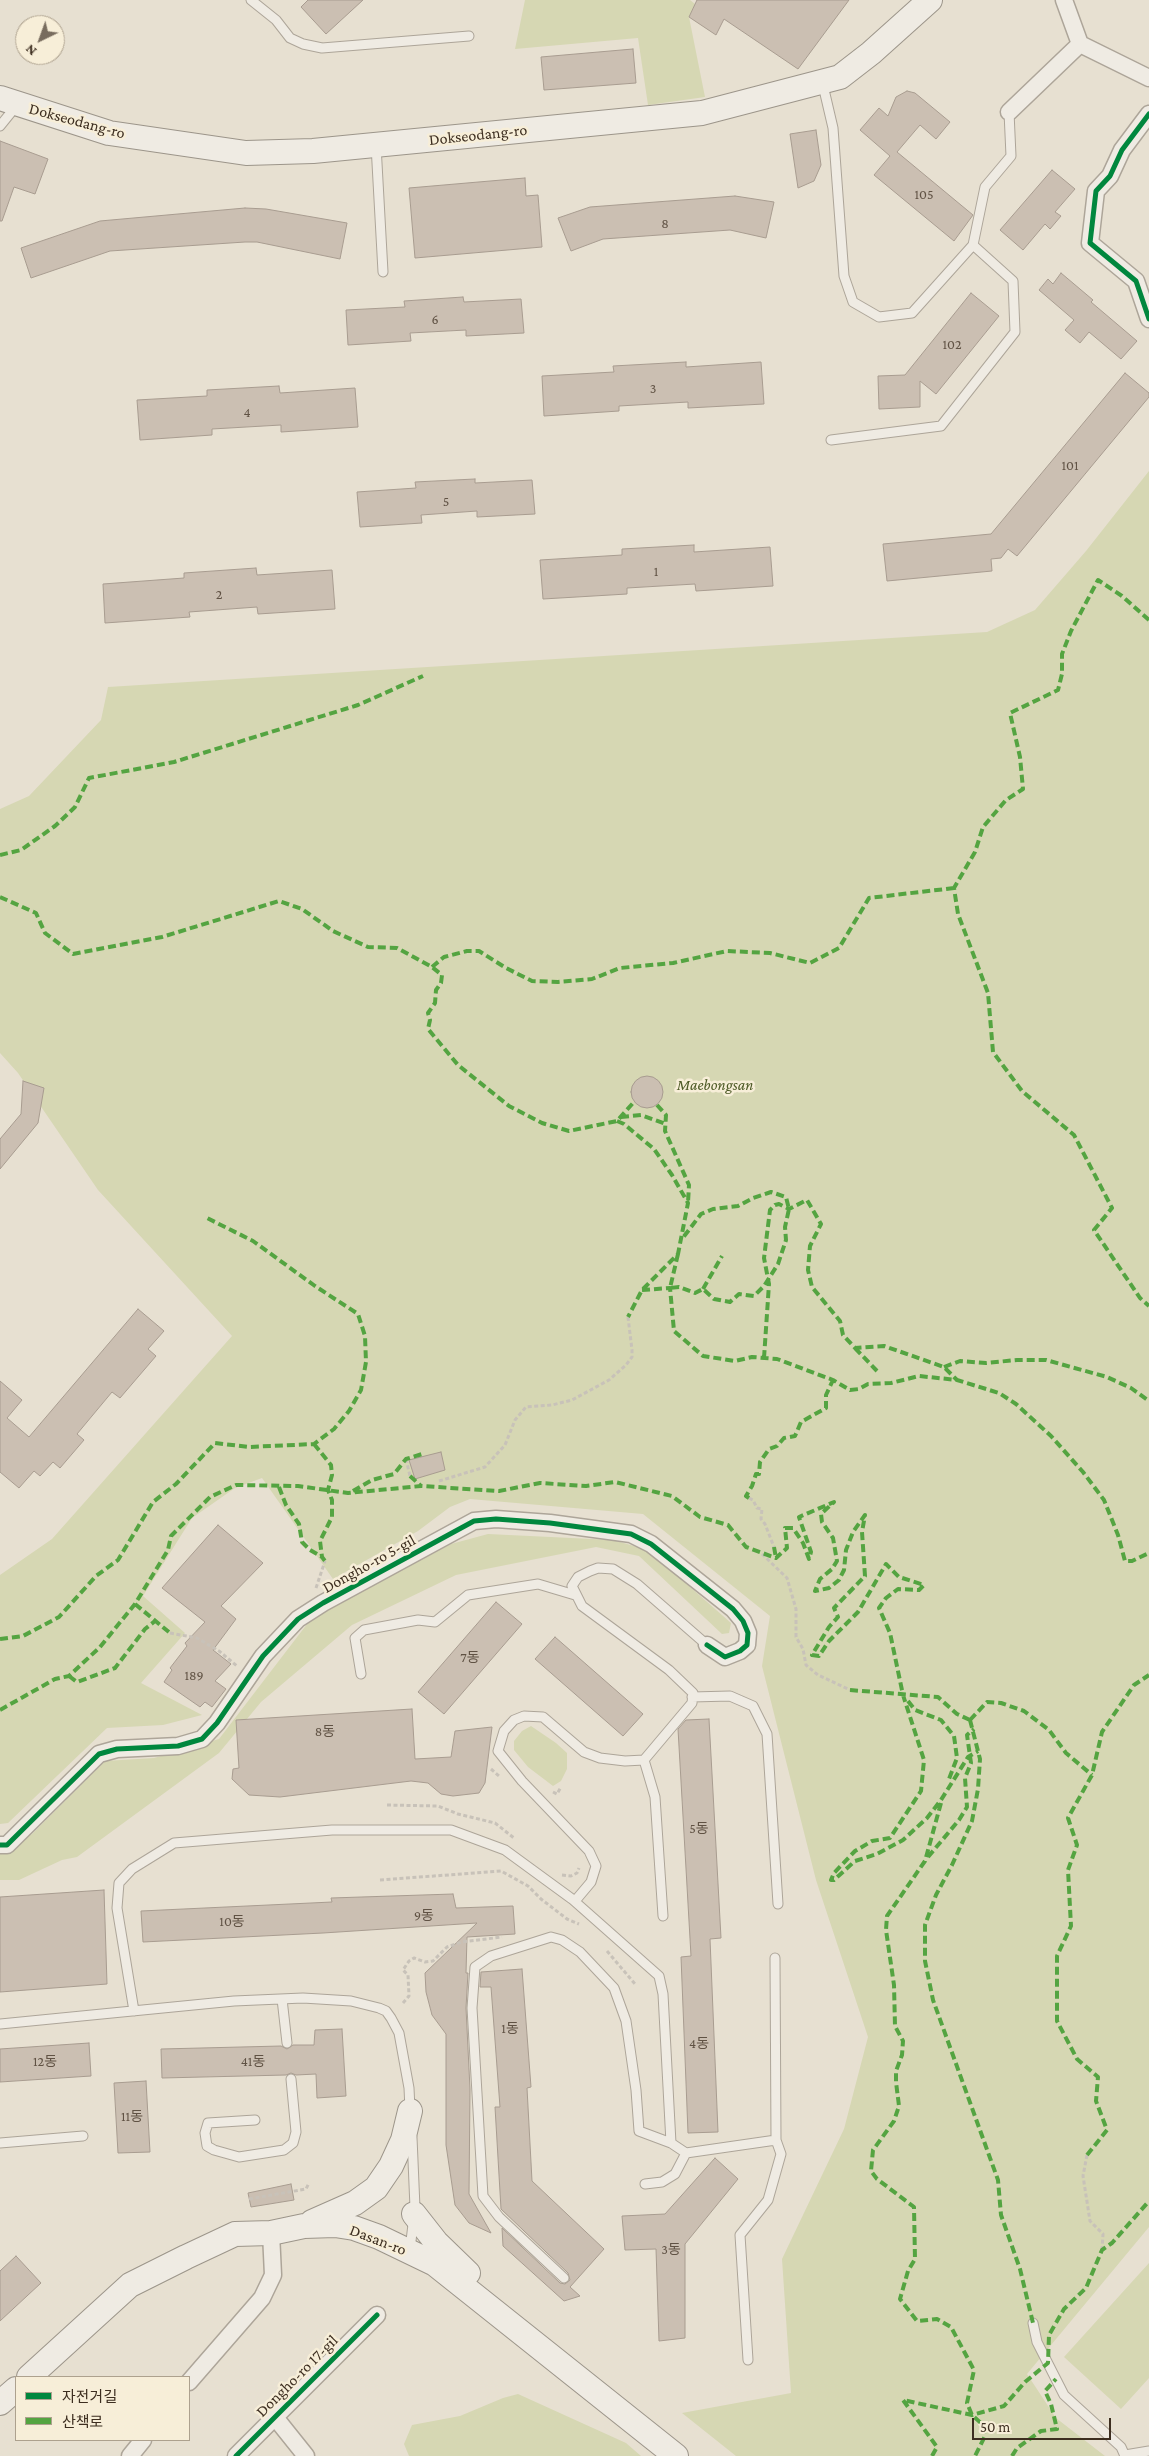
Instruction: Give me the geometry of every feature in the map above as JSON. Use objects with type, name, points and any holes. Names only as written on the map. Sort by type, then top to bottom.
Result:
[{"type":"main road","name":"Dokseodang-ro","points":[[9,101],[109,133],[246,153],[313,151],[702,113],[840,77],[871,53],[930,0]]},
{"type":"main road","points":[[304,2226],[354,2203],[376,2188],[391,2166],[400,2146],[410,2111]]},
{"type":"main road","points":[[414,2214],[436,2242],[478,2283],[518,2330]]},
{"type":"main road","name":"Dasan-ro","points":[[30,2376],[130,2285],[235,2234],[270,2233],[304,2226],[335,2225],[354,2228],[435,2264],[676,2456]]},
{"type":"main road","points":[[0,2404],[15,2390]]},
{"type":"street","points":[[1064,0],[1080,44],[1149,78]]},
{"type":"street","points":[[1009,112],[1080,44]]},
{"type":"street","points":[[1149,114],[1122,150],[1110,176],[1096,191],[1090,244],[1136,281],[1149,319]]},
{"type":"street","name":"Dongho-ro 5-gil","points":[[0,1846],[7,1845],[99,1754],[117,1749],[178,1746],[202,1739],[217,1723],[263,1656],[308,1611],[474,1521],[496,1519],[550,1523],[631,1534],[651,1544],[733,1609],[743,1621],[748,1633],[747,1645],[740,1651],[725,1657],[707,1645]]},
{"type":"street","points":[[190,2381],[262,2298],[273,2276],[270,2233]]},
{"type":"street","name":"Dongho-ro 17-gil","points":[[236,2456],[377,2315]]},
{"type":"street","name":"Dongho-ro 17-gil","points":[[274,2416],[306,2456]]},
{"type":"street","points":[[130,2456],[142,2441]]},
{"type":"lane","points":[[251,0],[276,20],[290,38],[303,44],[322,48],[469,36]]},
{"type":"lane","points":[[822,82],[833,128],[844,276],[853,302],[879,317],[912,314],[973,245],[985,187],[1011,156],[1009,112]]},
{"type":"lane","points":[[0,126],[9,101]]},
{"type":"lane","points":[[376,145],[383,272]]},
{"type":"lane","points":[[831,440],[942,426],[1015,332],[1013,281],[973,245]]},
{"type":"lane","points":[[575,1901],[591,1882],[596,1866],[589,1851],[522,1781],[498,1751],[504,1731],[514,1720],[524,1716],[543,1718],[584,1752],[600,1758],[625,1761],[644,1760],[692,1703],[693,1693],[669,1670],[582,1606],[572,1586],[578,1577],[598,1568],[613,1568],[637,1584],[707,1645]]},
{"type":"lane","points":[[361,1674],[355,1638],[364,1630],[418,1620],[435,1622],[468,1595],[538,1584],[575,1595]]},
{"type":"lane","points":[[692,1697],[730,1696],[753,1706],[767,1734],[778,1904]]},
{"type":"lane","points":[[644,1760],[655,1797],[663,1916]]},
{"type":"lane","points":[[134,2011],[117,1908],[119,1883],[132,1869],[174,1843],[332,1830],[451,1830],[505,1850],[575,1901],[659,1976],[663,1994],[670,2143]]},
{"type":"lane","points":[[564,2278],[499,2217],[483,2196],[472,2008],[475,1967],[491,1956],[551,1937],[562,1940],[580,1952],[614,1988],[626,2021],[636,2090],[639,2131],[670,2143],[686,2153],[776,2140]]},
{"type":"lane","points":[[748,2360],[740,2235],[768,2200],[781,2154],[776,2140],[775,1958]]},
{"type":"lane","points":[[0,2024],[303,1998],[352,2001],[386,2011],[399,2033],[409,2088],[414,2214],[409,2252]]},
{"type":"lane","points":[[282,1999],[287,2043]]},
{"type":"lane","points":[[255,2120],[208,2124],[205,2133],[207,2146],[214,2150],[239,2157],[284,2150],[293,2143],[296,2132],[291,2080]]},
{"type":"lane","points":[[0,2143],[83,2136]]},
{"type":"lane","points":[[645,2184],[662,2182],[675,2174],[686,2153]]},
{"type":"lane","points":[[1033,2323],[1037,2342],[1064,2396],[1121,2447],[1125,2456],[1149,2451]]},
{"type":"path","points":[[439,1481],[485,1467],[505,1445],[515,1420],[526,1407],[552,1405],[572,1400],[609,1380],[626,1366],[632,1357],[628,1317]]},
{"type":"path","points":[[406,1458],[410,1476]]},
{"type":"path","points":[[749,1498],[753,1500],[757,1508],[762,1509],[760,1519],[765,1524],[774,1547]]},
{"type":"path","points":[[762,1554],[788,1578],[796,1609],[796,1637],[803,1649],[806,1665],[818,1675],[850,1690]]},
{"type":"path","points":[[170,1632],[197,1638],[219,1650],[249,1676]]},
{"type":"path","points":[[492,1769],[506,1782]]},
{"type":"path","points":[[546,1788],[557,1794],[561,1787]]},
{"type":"path","points":[[387,1806],[438,1806],[458,1814],[494,1823],[516,1840]]},
{"type":"path","points":[[556,1872],[571,1876],[577,1873],[581,1863]]},
{"type":"path","points":[[380,1880],[501,1872],[528,1886],[541,1899],[567,1919],[582,1926]]},
{"type":"path","points":[[567,1919],[573,1928]]},
{"type":"path","points":[[403,2003],[410,1996],[408,1975],[403,1970],[408,1961],[414,1958],[424,1962],[432,1961],[447,1947],[470,1941]]},
{"type":"path","points":[[600,1944],[635,1984]]},
{"type":"path","points":[[1087,2155],[1084,2176],[1090,2221],[1103,2234],[1102,2250]]},
{"type":"path","points":[[249,2199],[306,2189],[309,2183]]},
{"type":"green space","points":[[525,0],[690,0],[695,4],[689,17],[705,97],[648,105],[638,38],[515,49]]},
{"type":"green space","name":"Maebongsan","points":[[1149,471],[1149,2227],[1027,2374],[1056,2418],[1105,2456],[736,2456],[682,2413],[791,2393],[782,2259],[844,2129],[868,2037],[816,1880],[762,1666],[770,1616],[643,1514],[470,1499],[450,1507],[418,1531],[333,1579],[262,1478],[235,1488],[192,1518],[143,1596],[185,1633],[141,1683],[202,1715],[163,1725],[107,1728],[8,1823],[0,1824],[0,1575],[52,1539],[232,1336],[98,1190],[18,1073],[0,1053],[0,809],[29,796],[101,720],[108,687],[987,632],[1035,610],[1086,551]]},
{"type":"green space","points":[[488,1534],[613,1540],[648,1550],[731,1623],[729,1633],[722,1634],[639,1556],[596,1547],[456,1575],[352,1625],[261,1702],[219,1753],[77,1857],[62,1860],[19,1880],[0,1880],[0,1853],[32,1834],[105,1761],[154,1758],[219,1739],[314,1615],[451,1544]]},
{"type":"green space","points":[[531,1726],[567,1753],[567,1769],[561,1781],[553,1786],[528,1767],[514,1750],[514,1741],[522,1731]]},
{"type":"green space","points":[[1149,2263],[1149,2378],[1121,2409],[1064,2357]]},
{"type":"green space","points":[[518,2394],[626,2443],[641,2456],[409,2456],[404,2444],[412,2425],[460,2416],[503,2398]]},
{"type":"building","points":[[308,0],[363,0],[326,34],[301,7]]},
{"type":"building","points":[[697,0],[849,0],[798,69],[724,19],[716,35],[689,17]]},
{"type":"building","points":[[633,49],[636,83],[544,90],[541,57]]},
{"type":"building","points":[[907,91],[915,93],[950,122],[936,139],[920,125],[897,152],[973,215],[954,241],[874,175],[890,156],[860,130],[879,108],[888,116],[896,97]]},
{"type":"building","points":[[816,130],[821,165],[814,181],[798,188],[790,134]]},
{"type":"building","points":[[0,141],[48,159],[35,194],[14,187],[2,221],[0,221]]},
{"type":"building","points":[[1052,170],[1075,189],[1055,212],[1061,216],[1050,229],[1045,224],[1023,250],[1000,230]]},
{"type":"building","points":[[525,178],[526,196],[538,195],[542,247],[415,258],[409,188]]},
{"type":"building","points":[[735,196],[774,202],[766,238],[730,230],[603,239],[571,251],[558,218],[590,207]]},
{"type":"building","points":[[245,208],[266,209],[347,223],[340,259],[257,242],[245,242],[110,251],[31,278],[21,248],[100,221]]},
{"type":"building","points":[[1061,273],[1093,300],[1091,302],[1137,341],[1121,359],[1089,332],[1080,343],[1065,330],[1074,320],[1039,290],[1048,279],[1053,284]]},
{"type":"building","points":[[971,293],[999,316],[936,394],[920,381],[920,407],[879,409],[878,376],[905,375]]},
{"type":"building","points":[[463,297],[464,302],[521,299],[524,333],[466,336],[466,330],[410,333],[411,341],[348,345],[346,310],[405,307],[404,301]]},
{"type":"building","points":[[686,362],[686,367],[761,362],[764,404],[688,408],[688,402],[619,406],[619,411],[544,416],[542,376],[614,372],[613,366]]},
{"type":"building","points":[[1125,373],[1149,393],[1149,397],[1017,556],[1008,549],[1001,558],[991,559],[992,571],[887,581],[883,544],[991,534]]},
{"type":"building","points":[[279,386],[280,393],[355,388],[358,427],[281,432],[281,425],[212,429],[212,435],[140,440],[137,400],[207,396],[207,390]]},
{"type":"building","points":[[475,479],[475,483],[532,480],[535,514],[477,517],[477,511],[421,515],[422,523],[360,527],[357,492],[416,488],[415,482]]},
{"type":"building","points":[[694,545],[694,552],[770,547],[773,586],[696,591],[695,584],[627,588],[627,594],[543,599],[540,560],[622,555],[622,549]]},
{"type":"building","points":[[256,568],[257,575],[332,570],[335,609],[258,614],[257,607],[189,612],[190,617],[105,623],[103,584],[184,578],[184,573]]},
{"type":"building","points":[[647,1076],[653,1077],[658,1081],[662,1086],[662,1098],[658,1103],[653,1107],[647,1108],[641,1107],[636,1103],[632,1098],[631,1092],[632,1086],[636,1081],[641,1077]]},
{"type":"building","points":[[23,1081],[44,1088],[38,1123],[0,1169],[0,1139],[21,1114]]},
{"type":"building","points":[[138,1309],[164,1331],[148,1349],[156,1356],[120,1398],[112,1392],[77,1434],[84,1440],[60,1468],[53,1462],[40,1476],[34,1471],[19,1488],[0,1472],[0,1381],[22,1400],[7,1418],[29,1437]]},
{"type":"building","points":[[441,1452],[445,1470],[415,1479],[409,1460]]},
{"type":"building","points":[[218,1525],[263,1563],[221,1606],[236,1619],[213,1650],[231,1664],[215,1681],[226,1689],[212,1707],[205,1702],[200,1707],[164,1682],[172,1670],[170,1668],[187,1646],[185,1643],[205,1622],[162,1588]]},
{"type":"building","points":[[496,1602],[522,1624],[444,1714],[418,1692]]},
{"type":"building","points":[[555,1637],[643,1714],[623,1736],[535,1659]]},
{"type":"building","points":[[412,1709],[415,1759],[451,1757],[455,1731],[492,1727],[485,1783],[479,1793],[453,1796],[441,1794],[428,1783],[411,1781],[280,1797],[249,1795],[232,1779],[233,1769],[239,1768],[236,1720]]},
{"type":"building","points":[[709,1719],[721,1938],[710,1939],[718,2132],[688,2133],[681,1957],[691,1956],[678,1729],[686,1720]]},
{"type":"building","points":[[104,1890],[107,1984],[0,1992],[0,1897]]},
{"type":"building","points":[[453,1894],[456,1908],[513,1906],[515,1934],[467,1937],[466,1973],[468,1973],[466,2008],[470,2089],[469,2194],[491,2233],[469,2223],[455,2205],[446,2145],[446,2034],[432,2015],[426,1992],[425,1973],[477,1923],[143,1942],[141,1911],[332,1902],[331,1898]]},
{"type":"building","points":[[522,1969],[531,2087],[527,2088],[532,2181],[604,2249],[570,2287],[580,2296],[564,2301],[503,2246],[502,2228],[560,2283],[565,2284],[570,2280],[568,2273],[501,2209],[495,2107],[500,2107],[491,1987],[480,1987],[481,1972]]},
{"type":"building","points":[[342,2029],[346,2096],[317,2098],[316,2074],[296,2075],[291,2073],[286,2075],[162,2078],[161,2049],[281,2046],[287,2049],[293,2045],[314,2045],[315,2030]]},
{"type":"building","points":[[89,2043],[91,2076],[0,2082],[0,2049]]},
{"type":"building","points":[[146,2081],[150,2152],[118,2153],[114,2083]]},
{"type":"building","points":[[715,2158],[738,2179],[685,2244],[685,2338],[659,2341],[656,2249],[625,2250],[622,2216],[665,2214]]},
{"type":"building","points":[[291,2184],[294,2200],[251,2207],[248,2193]]},
{"type":"building","points":[[16,2256],[41,2283],[0,2321],[0,2271]]},
{"type":"marked path","points":[[1149,620],[1122,596],[1098,580],[1071,631],[1062,654],[1062,674],[1058,690],[1010,713],[1020,757],[1023,789],[1006,800],[983,827],[975,852],[954,888],[958,914],[988,993],[993,1052],[1022,1091],[1074,1135],[1112,1208],[1094,1230],[1140,1298],[1149,1306]]},
{"type":"marked path","points":[[0,855],[21,850],[55,826],[75,807],[89,778],[174,762],[358,705],[423,676]]},
{"type":"marked path","points":[[432,967],[444,957],[467,951],[479,951],[532,981],[558,982],[592,979],[620,968],[673,963],[727,951],[770,953],[810,963],[839,948],[869,898],[954,888]]},
{"type":"marked path","points":[[0,897],[36,913],[45,933],[73,954],[162,937],[279,901],[302,909],[333,931],[368,947],[397,948],[432,967],[442,975],[441,983],[436,990],[435,1003],[428,1013],[430,1020],[428,1029],[458,1065],[509,1106],[542,1123],[569,1131],[617,1121],[633,1103]]},
{"type":"marked path","points":[[657,1105],[666,1115],[665,1131],[689,1185],[688,1203]]},
{"type":"marked path","points":[[621,1117],[641,1115],[666,1124]]},
{"type":"marked path","points":[[617,1121],[624,1124],[654,1149],[688,1203],[678,1254],[642,1290],[628,1317]]},
{"type":"marked path","points":[[678,1254],[670,1288],[679,1287],[695,1293],[703,1289],[714,1299],[730,1302],[739,1294],[754,1296],[764,1286],[778,1264],[786,1240],[785,1227],[789,1209],[786,1197],[771,1192],[753,1198],[738,1206],[713,1209],[701,1214],[682,1239]]},
{"type":"marked path","points":[[764,1358],[769,1284],[764,1258],[770,1210],[779,1204],[789,1209],[807,1200],[821,1224],[810,1246],[808,1270],[812,1287],[840,1321],[843,1335],[855,1348],[884,1346],[944,1367],[957,1380]]},
{"type":"marked path","points":[[0,1639],[23,1636],[59,1617],[96,1576],[118,1560],[153,1502],[176,1484],[215,1443],[249,1447],[314,1444],[334,1429],[349,1411],[361,1390],[366,1362],[365,1336],[358,1314],[315,1286],[253,1241],[207,1218]]},
{"type":"marked path","points":[[703,1289],[722,1256]]},
{"type":"marked path","points":[[642,1290],[670,1288],[674,1331],[703,1356],[735,1361],[752,1357],[777,1359],[833,1380],[850,1390],[859,1389],[868,1384],[891,1383],[919,1376],[957,1380],[999,1393],[1016,1404],[1051,1436],[1083,1472],[1104,1500],[1118,1535],[1125,1561],[1132,1561],[1149,1553]]},
{"type":"marked path","points":[[855,1348],[877,1371]]},
{"type":"marked path","points":[[944,1367],[960,1361],[986,1363],[1046,1360],[1107,1377],[1131,1388],[1149,1401]]},
{"type":"marked path","points":[[749,1498],[746,1496],[756,1474],[759,1474],[760,1462],[769,1449],[777,1446],[784,1438],[795,1436],[801,1422],[826,1408],[826,1395],[833,1380]]},
{"type":"marked path","points":[[314,1444],[331,1465],[332,1475],[328,1490],[332,1500],[332,1517],[320,1541],[322,1557],[325,1561]]},
{"type":"marked path","points":[[353,1491],[372,1480],[394,1474],[406,1459],[422,1454]]},
{"type":"marked path","points":[[410,1476],[421,1486]]},
{"type":"marked path","points":[[0,1710],[55,1679],[69,1676],[100,1647],[135,1604],[168,1550],[171,1536],[210,1497],[236,1485],[298,1486],[348,1493],[421,1486],[499,1491],[540,1483],[586,1486],[615,1482],[672,1496],[700,1517],[728,1525],[746,1547],[776,1558],[787,1548],[785,1528],[793,1528],[803,1543],[809,1559],[811,1552],[799,1517],[834,1502],[821,1514],[822,1522],[833,1538],[837,1561],[832,1569],[820,1579],[815,1591],[829,1588],[839,1580],[844,1570],[846,1550],[853,1532],[865,1515],[862,1532],[865,1576],[834,1608],[838,1617],[829,1627],[812,1655],[819,1656],[829,1641],[858,1612],[886,1564],[899,1577],[924,1585],[919,1590],[898,1589],[886,1598],[879,1608],[890,1633],[903,1695],[924,1760],[921,1791],[890,1838],[872,1841],[855,1851],[834,1873],[831,1880],[834,1880],[855,1861],[877,1854],[903,1840],[927,1818],[941,1800],[968,1757],[978,1751]]},
{"type":"marked path","points":[[279,1487],[286,1505],[299,1524],[302,1542],[310,1550],[322,1557]]},
{"type":"marked path","points":[[774,1547],[776,1558]]},
{"type":"marked path","points":[[135,1604],[170,1633]]},
{"type":"marked path","points":[[69,1676],[77,1682],[115,1668],[145,1629],[155,1621]]},
{"type":"marked path","points":[[1087,2155],[1107,2130],[1096,2101],[1098,2077],[1077,2059],[1057,2021],[1057,1956],[1071,1926],[1068,1870],[1077,1845],[1068,1818],[1092,1775],[1102,1732],[1134,1685],[1149,1675]]},
{"type":"marked path","points":[[850,1690],[938,1697],[957,1714],[970,1720]]},
{"type":"marked path","points":[[908,1701],[915,1710],[941,1720],[954,1736],[957,1758],[949,1779]]},
{"type":"marked path","points":[[970,1720],[987,1702],[1001,1703],[1024,1711],[1049,1730],[1066,1753],[1092,1775]]},
{"type":"marked path","points":[[970,1720],[980,1759],[978,1789],[972,1821],[936,1895],[925,1925],[925,1961],[933,2000],[998,2180],[1001,2215],[1020,2269],[1033,2323]]},
{"type":"marked path","points":[[928,1857],[959,1820],[967,1807],[965,1778],[971,1763],[967,1735],[974,1729]]},
{"type":"marked path","points":[[941,1803],[925,1861],[887,1916],[886,1930],[894,1985],[895,2026],[903,2041],[902,2055],[896,2071],[899,2106],[894,2121],[873,2150],[871,2171],[877,2179],[914,2207],[915,2259],[908,2271],[900,2299],[917,2321],[937,2319],[951,2327],[974,2370],[967,2403],[972,2415],[982,2424],[985,2436],[975,2456]]},
{"type":"marked path","points":[[932,2456],[937,2447],[903,2400],[972,2415],[1004,2406],[1025,2382],[1048,2363],[1049,2335],[1064,2309],[1086,2288],[1102,2250],[1112,2243],[1149,2201]]},
{"type":"marked path","points":[[1012,2456],[1017,2448],[1041,2431],[1057,2429],[1051,2404],[1045,2391],[1056,2379]]},
{"type":"cycle path","points":[[1149,114],[1122,150],[1110,176],[1096,191],[1090,243],[1136,281],[1149,319]]},
{"type":"cycle path","points":[[0,1845],[7,1845],[99,1754],[117,1749],[178,1746],[202,1739],[217,1723],[263,1656],[298,1619],[323,1603],[474,1521],[496,1519],[550,1523],[631,1534],[651,1544],[733,1609],[743,1621],[748,1633],[747,1645],[740,1651],[725,1657],[707,1645]]},
{"type":"cycle path","points":[[236,2456],[377,2315]]}]
